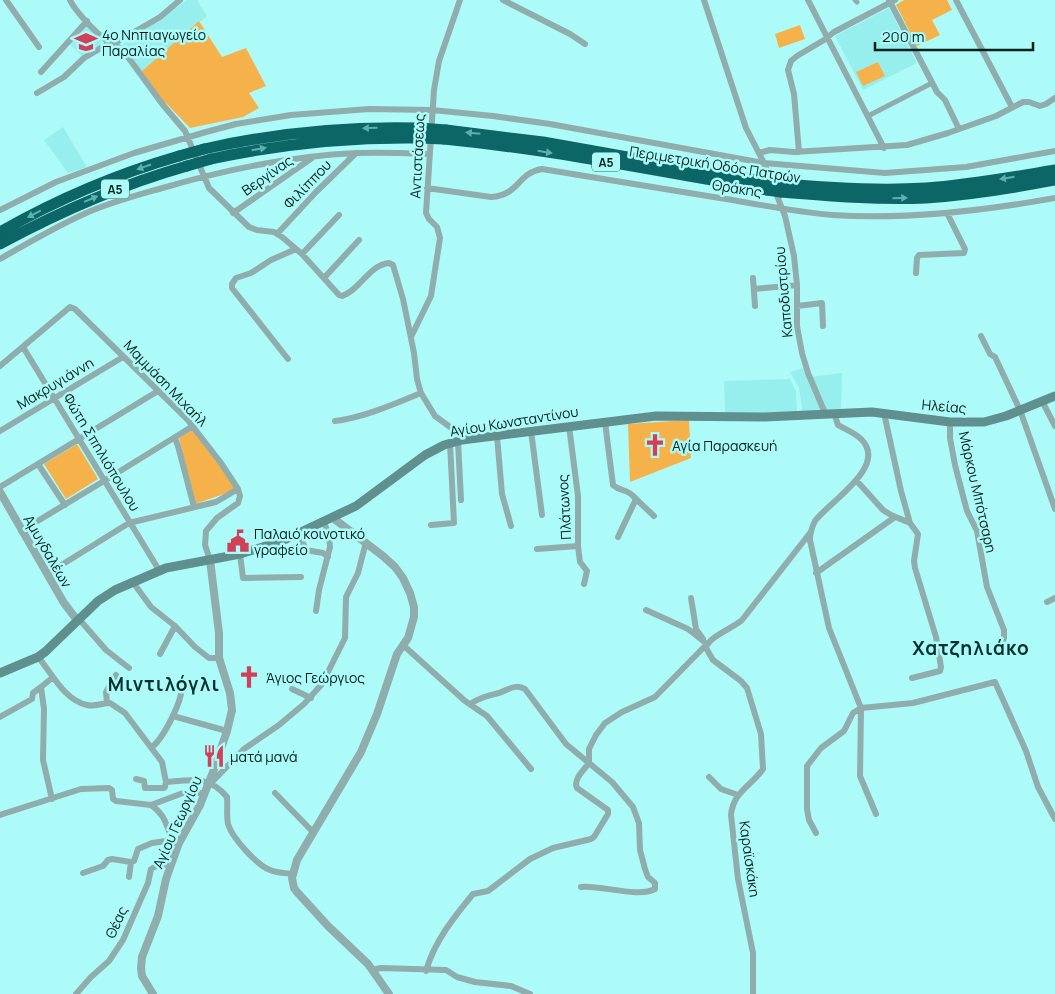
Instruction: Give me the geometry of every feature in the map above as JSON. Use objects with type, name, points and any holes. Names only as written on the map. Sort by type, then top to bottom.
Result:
[{"type":"highway","name":"Περιμετρική Οδός Πατρών","points":[[0,232],[86,189],[140,168],[179,156],[252,139],[307,132],[366,128],[445,135],[510,147],[765,186],[868,198],[926,198],[988,191],[1055,180]]},
{"type":"highway","name":"Περιμετρική Οδός Πατρών","points":[[0,244],[47,219],[91,199],[139,180],[211,159],[297,144],[419,133]]},
{"type":"highway","name":"Περιμετρική Οδός Πατρών","points":[[779,187],[926,188],[1055,170]]},
{"type":"main road","name":"Ηλείας","points":[[830,413],[884,413],[950,422],[984,422],[1055,396]]},
{"type":"main road","name":"Αγίου Κωνσταντίνου","points":[[0,673],[38,657],[104,596],[159,570],[240,554],[276,544],[299,534],[333,518],[370,497],[425,455],[457,442],[570,426],[665,416],[764,417],[830,413]]},
{"type":"street","points":[[70,0],[74,8],[106,40],[119,46],[125,53],[188,136],[208,188],[233,213],[253,229],[278,234],[302,254],[339,295],[344,296],[364,277],[387,262],[395,268],[403,298],[421,392],[435,416],[457,432],[454,523],[431,525]]},
{"type":"street","points":[[37,93],[64,77],[84,58],[160,17],[180,0]]},
{"type":"street","name":"Αντιστάσεως","points":[[411,337],[431,296],[440,238],[437,227],[426,213],[432,110],[439,61],[460,0]]},
{"type":"street","points":[[504,0],[586,44]]},
{"type":"street","name":"Καποδιστρίου","points":[[704,0],[746,128],[764,163],[782,208],[792,246],[798,332],[803,360],[838,425],[861,438],[867,446],[868,460],[866,469],[856,480]]},
{"type":"street","points":[[808,0],[884,148]]},
{"type":"street","points":[[956,0],[1012,107]]},
{"type":"street","points":[[0,7],[8,1],[39,47]]},
{"type":"street","points":[[799,152],[794,94],[788,67],[791,62],[832,33],[892,1],[937,92],[945,100],[959,129]]},
{"type":"street","points":[[41,72],[87,21]]},
{"type":"street","points":[[868,116],[932,82]]},
{"type":"street","points":[[759,153],[770,150],[799,152],[907,146],[996,116],[1026,102],[1038,106],[1055,98]]},
{"type":"street","points":[[0,210],[56,182],[134,153],[188,136],[236,124],[291,115],[369,109],[432,110],[493,116],[550,124],[764,163],[885,173],[966,167],[1055,151]]},
{"type":"street","points":[[0,259],[56,227],[84,214],[111,203],[203,176],[272,162],[314,157],[356,153],[429,154]]},
{"type":"street","name":"Φιλίππου","points":[[278,234],[316,192],[356,153]]},
{"type":"street","name":"Βεργίνας","points":[[233,213],[314,157]]},
{"type":"street","name":"Θράκης","points":[[427,188],[491,197],[501,196],[511,192],[533,170],[542,169],[832,215],[898,216],[947,213],[1016,205],[1055,198]]},
{"type":"street","points":[[916,273],[919,255],[964,254],[965,248],[947,213]]},
{"type":"street","points":[[302,254],[339,215]]},
{"type":"street","points":[[324,278],[359,240]]},
{"type":"street","points":[[288,358],[232,288],[232,284],[236,278],[251,273],[276,257],[296,249]]},
{"type":"street","points":[[753,278],[755,306]]},
{"type":"street","points":[[754,289],[796,285]]},
{"type":"street","points":[[797,306],[822,303],[823,326]]},
{"type":"street","name":"Μαμμάση Μιχαήλ","points":[[23,347],[70,307],[75,308],[193,426],[238,489]]},
{"type":"street","points":[[981,336],[990,354],[995,357],[1020,410],[1055,509]]},
{"type":"street","points":[[0,366],[23,347]]},
{"type":"street","name":"Φώτη Σπηλιόπουλου","points":[[23,347],[159,570]]},
{"type":"street","name":"Μακρυγιάννη","points":[[0,431],[123,357]]},
{"type":"street","points":[[0,487],[158,391]]},
{"type":"street","points":[[335,421],[361,415],[400,402],[421,392]]},
{"type":"street","points":[[1042,401],[1055,426]]},
{"type":"street","points":[[884,413],[910,523],[918,534],[914,568],[936,637],[941,667],[940,671],[912,678]]},
{"type":"street","points":[[605,422],[613,484],[616,487],[629,491],[654,516]]},
{"type":"street","name":"Μάρκου Μπότσαρη","points":[[950,422],[950,438],[955,465],[967,511],[977,531],[987,587],[1004,630],[1004,638],[999,653]]},
{"type":"street","points":[[21,531],[193,426]]},
{"type":"street","name":"Πλάτωνος","points":[[537,550],[578,546],[578,496],[570,426]]},
{"type":"street","points":[[532,431],[542,515]]},
{"type":"street","points":[[496,436],[502,494],[511,526]]},
{"type":"street","points":[[175,438],[194,507]]},
{"type":"street","points":[[457,442],[461,500]]},
{"type":"street","points":[[38,464],[65,505]]},
{"type":"street","points":[[426,971],[430,955],[473,894],[488,891],[535,856],[561,845],[594,837],[608,814],[608,810],[577,788],[575,784],[589,763],[589,749],[596,734],[605,723],[622,712],[655,697],[707,644],[742,620],[810,533],[815,522],[856,480],[883,510],[895,518],[910,523]]},
{"type":"street","points":[[47,574],[129,523],[221,500],[238,489],[240,499],[230,510],[217,518],[206,531],[205,545],[210,560]]},
{"type":"street","name":"Αμυγδαλέων","points":[[0,492],[64,603],[78,620]]},
{"type":"street","points":[[618,538],[636,500]]},
{"type":"street","points":[[333,518],[366,542],[395,567],[403,578],[413,601],[414,622],[408,638],[397,654],[362,752],[297,860],[293,874],[293,884],[297,892],[372,970],[389,994]]},
{"type":"street","points":[[816,573],[895,518]]},
{"type":"street","points":[[316,611],[330,541],[324,522]]},
{"type":"street","points":[[810,533],[810,547],[829,628],[861,708],[860,776],[876,814]]},
{"type":"street","points":[[299,534],[306,550],[324,553],[328,557]]},
{"type":"street","points":[[209,782],[244,749],[284,722],[311,698],[322,684],[344,641],[346,632],[346,597],[358,573],[366,542]]},
{"type":"street","points":[[578,546],[580,562],[587,571],[584,584]]},
{"type":"street","points":[[240,554],[243,578],[301,577]]},
{"type":"street","name":"Αγίου Γεωργίου","points":[[153,994],[142,976],[141,963],[158,916],[176,842],[209,782],[231,717],[232,703],[228,683],[219,658],[219,633],[210,560]]},
{"type":"street","points":[[132,582],[151,607],[175,626],[195,647],[209,658],[219,658]]},
{"type":"street","name":"Καραϊσκάκη","points":[[691,598],[696,630],[707,644],[707,652],[712,660],[745,684],[760,734],[763,769],[738,795],[732,805],[731,821],[738,879],[753,953],[753,994]]},
{"type":"street","points":[[1046,602],[1055,598]]},
{"type":"street","points":[[646,610],[688,629],[707,644]]},
{"type":"street","points":[[78,620],[106,650],[129,668]]},
{"type":"street","points":[[160,654],[175,626]]},
{"type":"street","points":[[403,645],[470,704],[487,716],[530,770]]},
{"type":"street","points":[[38,657],[52,678],[71,696],[85,705],[94,706],[107,703],[118,707],[125,713],[162,762],[166,782],[165,788],[145,788],[144,781],[136,779]]},
{"type":"street","points":[[107,703],[106,692],[116,675]]},
{"type":"street","points":[[0,717],[32,699],[35,690],[52,678]]},
{"type":"street","points":[[816,833],[810,820],[808,809],[807,766],[821,748],[844,731],[852,714],[861,708],[913,703],[994,682],[1026,751],[1038,787],[1055,818]]},
{"type":"street","points":[[470,704],[486,695],[522,686],[549,719],[566,744],[612,782],[633,807],[639,823],[640,850],[645,869],[656,889],[649,891],[581,887]]},
{"type":"street","points":[[41,687],[44,709],[43,760],[52,799]]},
{"type":"street","points":[[292,689],[311,698]]},
{"type":"street","points":[[152,747],[157,743],[173,716],[179,704],[181,694]]},
{"type":"street","points":[[173,716],[227,731]]},
{"type":"street","points":[[710,776],[721,789],[738,795]]},
{"type":"street","points":[[166,782],[198,780],[209,782],[227,797],[227,818],[236,839],[264,868],[293,874]]},
{"type":"street","points":[[0,815],[84,789],[109,788],[113,791],[114,801],[151,805],[183,793],[204,793]]},
{"type":"street","points":[[276,793],[313,832]]},
{"type":"street","points":[[129,877],[131,862],[135,859],[138,849],[152,843],[176,842],[164,817],[151,805]]},
{"type":"street","points":[[83,872],[103,866],[108,860],[112,859],[131,862]]},
{"type":"street","name":"Θέας","points":[[76,994],[109,961],[123,940],[148,883],[151,869],[160,864],[171,865]]},
{"type":"street","points":[[372,970],[381,968],[450,971],[457,977],[475,982],[511,986],[530,994]]},
{"type":"shaded area","points":[[187,0],[197,0],[207,16],[141,72],[122,45]]},
{"type":"shaded area","points":[[904,0],[947,0],[952,10],[932,20],[940,35],[917,46],[896,5]]},
{"type":"shaded area","points":[[889,8],[917,63],[863,90],[835,36]]},
{"type":"shaded area","points":[[199,21],[222,57],[246,48],[266,86],[249,93],[259,108],[243,117],[190,128],[165,104],[141,72]]},
{"type":"shaded area","name":"4o Νηπιαγωγείο Παραλίας","points":[[87,25],[101,39],[101,46],[83,57],[69,44]]},
{"type":"shaded area","points":[[800,25],[805,39],[779,48],[775,34]]},
{"type":"shaded area","points":[[878,62],[885,76],[863,86],[856,72]]},
{"type":"shaded area","points":[[63,127],[87,167],[68,173],[44,140]]},
{"type":"shaded area","points":[[803,368],[822,412],[803,414],[799,388],[790,372]]},
{"type":"shaded area","points":[[842,373],[841,410],[826,412],[811,377]]},
{"type":"shaded area","points":[[790,379],[796,391],[797,413],[725,414],[724,381]]},
{"type":"shaded area","points":[[689,420],[691,458],[630,482],[628,424]]},
{"type":"shaded area","points":[[192,429],[238,489],[195,504],[179,438]]},
{"type":"shaded area","points":[[77,444],[98,479],[66,499],[44,464]]},
{"type":"place","name":"4o Νηπιαγωγείο Παραλίας","points":[[86,42]]},
{"type":"place","name":"Αγία Παρασκευή","points":[[655,445]]},
{"type":"place","name":"Παλαιό κοινοτικό γραφείο","points":[[238,541]]},
{"type":"place","name":"Άγιος Γεώργιος","points":[[249,677]]},
{"type":"place","name":"ματά μανά","points":[[214,756]]},
{"type":"district","name":"Χατζηλιάκο","points":[[971,648]]},
{"type":"district","name":"Μιντιλόγλι","points":[[164,684]]}]
